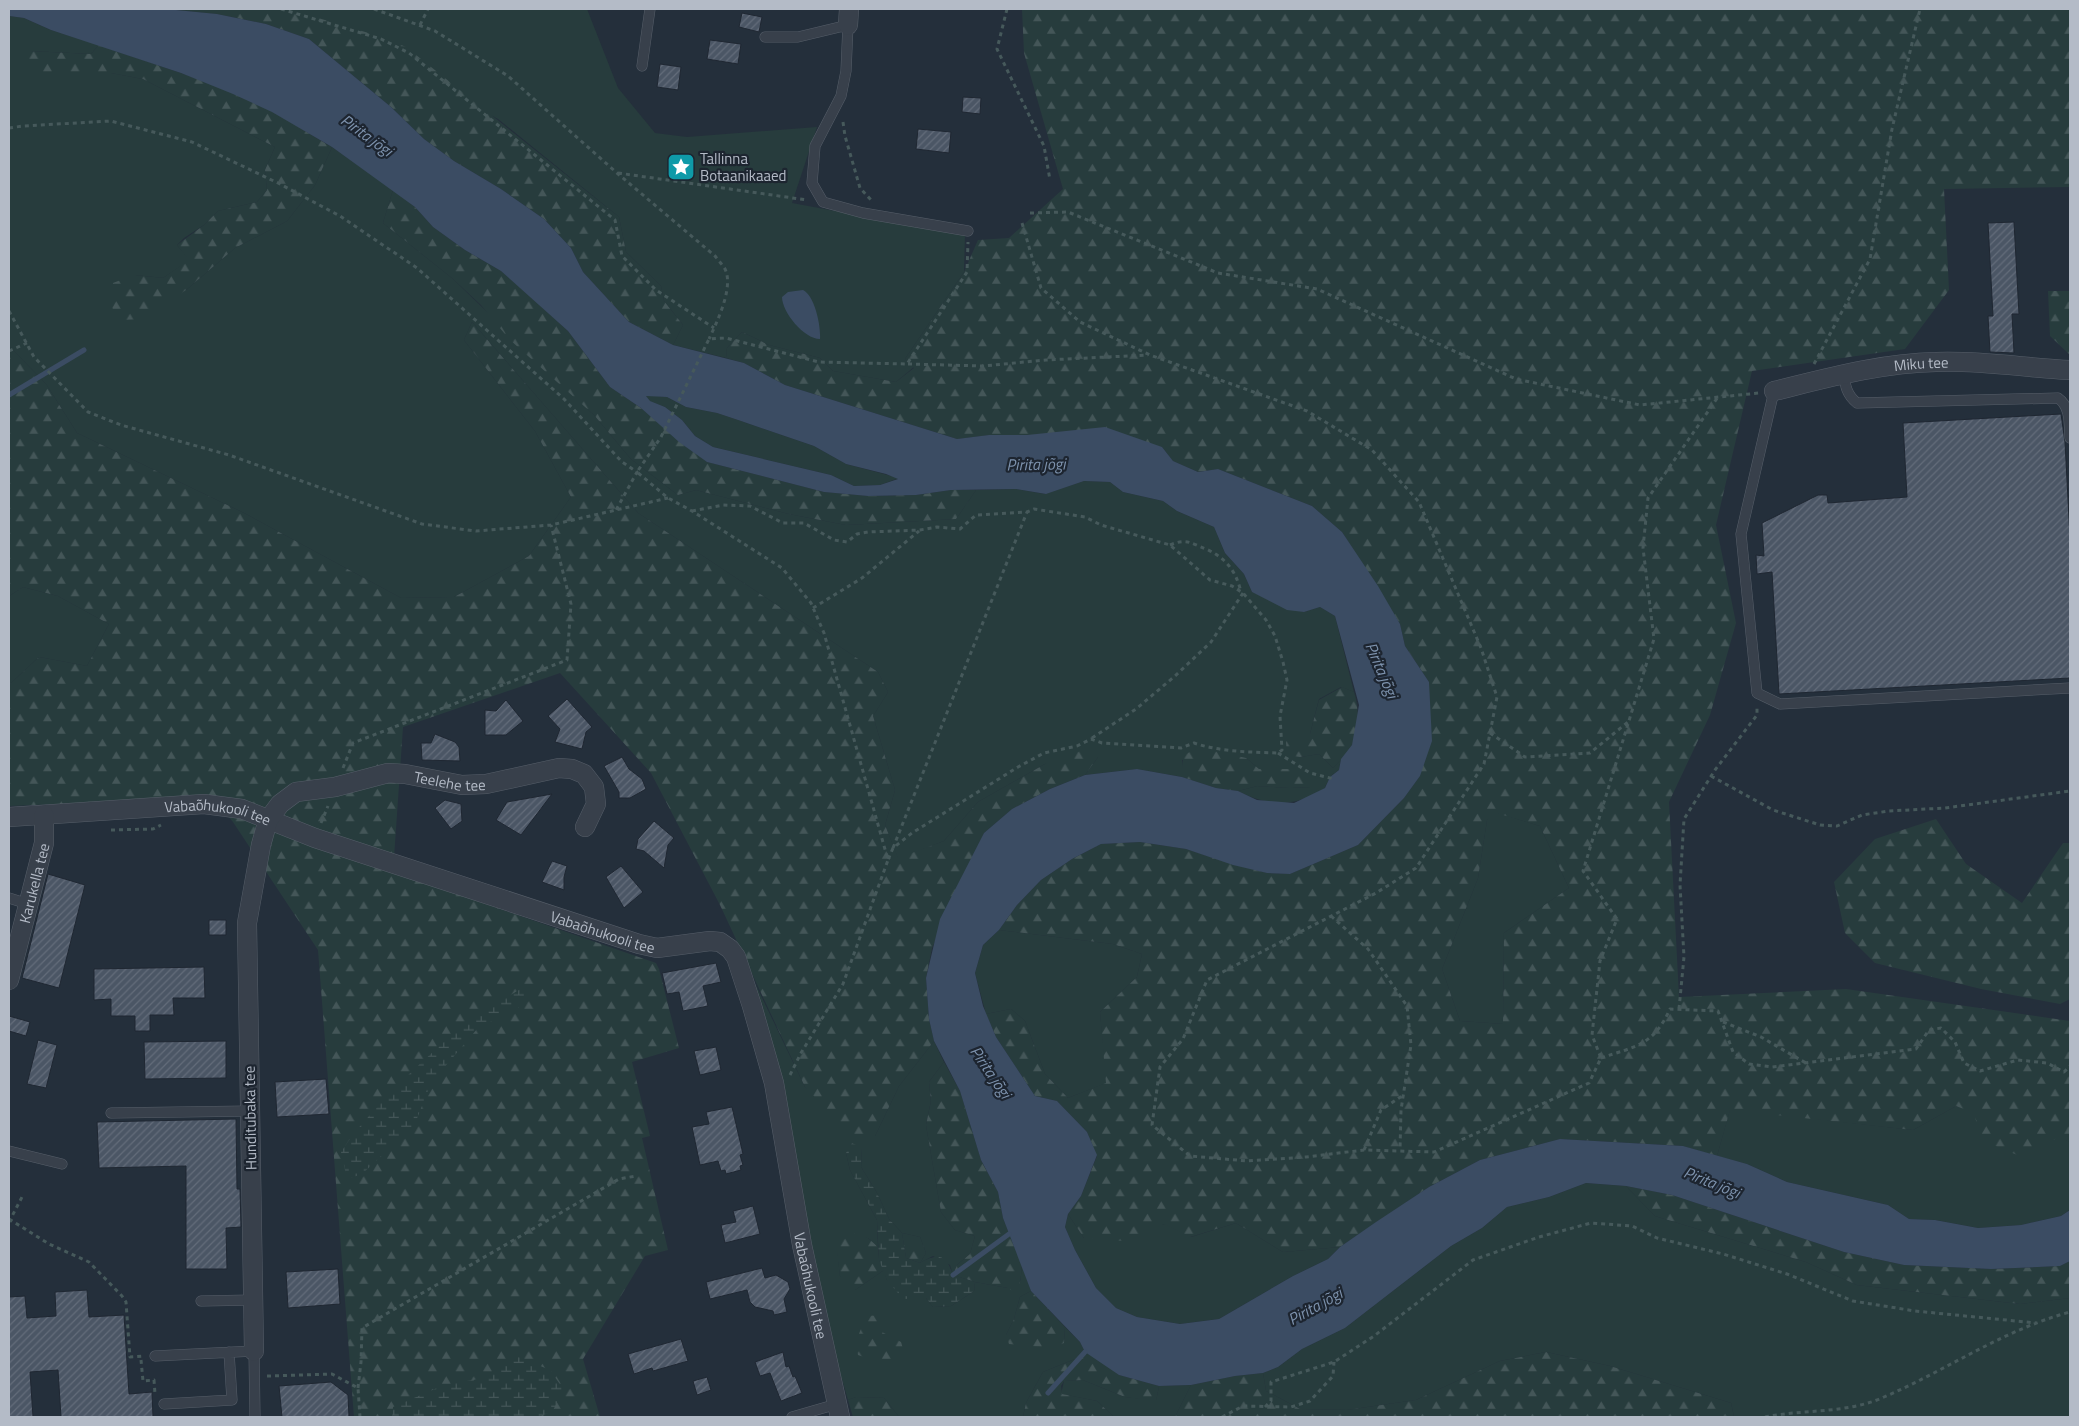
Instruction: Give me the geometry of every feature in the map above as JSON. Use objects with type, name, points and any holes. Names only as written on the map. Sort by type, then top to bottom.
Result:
[{"type":"street","name":"Miku tee","points":[[1774,391],[1896,364],[1937,362],[2070,370]]},
{"type":"street","name":"Teelehe tee","points":[[268,820],[280,804],[296,792],[336,787],[388,773],[405,774],[462,785],[486,784],[551,770],[572,769],[584,774],[594,787],[596,804],[584,827]]},
{"type":"street","name":"Vabaõhukooli tee","points":[[9,817],[204,804],[242,809],[315,838],[639,944],[656,948],[710,941],[720,942],[730,949],[736,958],[752,1006],[778,1100],[802,1245],[838,1410]]},
{"type":"street","name":"Karukella tee","points":[[9,980],[44,843],[44,815]]},
{"type":"street","name":"Hunditubaka tee","points":[[254,1351],[247,923],[261,845],[268,820]]},
{"type":"lane","points":[[642,66],[650,9]]},
{"type":"lane","points":[[765,37],[798,37],[848,17],[846,71],[841,96],[815,146],[812,183],[823,202],[863,213],[968,231]]},
{"type":"lane","points":[[1844,374],[1845,385],[1850,398],[1857,402],[2058,398],[2064,402],[2069,414],[2070,438]]},
{"type":"lane","points":[[1774,391],[1740,534],[1757,693],[1780,704],[2070,688]]},
{"type":"lane","points":[[9,898],[28,904]]},
{"type":"lane","points":[[112,1113],[250,1111]]},
{"type":"lane","points":[[9,1151],[62,1164]]},
{"type":"lane","points":[[201,1301],[253,1300]]},
{"type":"lane","points":[[155,1356],[254,1351]]},
{"type":"lane","name":"Hunditubaka tee","points":[[254,1351],[255,1417]]},
{"type":"lane","points":[[164,1404],[232,1400],[229,1352]]},
{"type":"lane","points":[[792,1417],[838,1410]]},
{"type":"path","points":[[281,9],[381,39],[409,53],[615,220],[622,256],[656,290],[714,328]]},
{"type":"path","points":[[374,9],[434,31],[508,76],[617,173],[716,256],[726,271],[726,292],[709,339],[661,437],[637,472],[616,510]]},
{"type":"path","points":[[420,25],[428,9]]},
{"type":"path","points":[[1007,9],[997,49],[1044,146],[1050,180]]},
{"type":"path","points":[[1803,384],[1870,259],[1892,129],[1920,9]]},
{"type":"path","points":[[841,96],[845,136],[860,188],[872,202]]},
{"type":"path","points":[[9,128],[110,121],[192,142],[278,182],[340,216],[417,268],[564,399],[622,462],[668,498],[782,568],[813,608],[824,633],[888,860]]},
{"type":"path","points":[[617,173],[823,202]]},
{"type":"path","points":[[1030,213],[1068,212],[1218,273],[1318,289],[1516,379],[1640,405],[1774,391]]},
{"type":"path","points":[[1022,223],[1041,288],[1080,322],[1150,354],[1307,411],[1372,450],[1419,502],[1481,648],[1498,697],[1484,764],[1416,868],[1376,893],[1207,980],[1183,1039],[1160,1067],[1152,1125],[1190,1156],[1247,1160],[1306,1157],[1364,1150],[1434,1152],[1589,1083],[1601,1058],[1645,1044],[1663,1026],[1670,1009],[1718,1011],[1733,1052],[1750,1064],[1772,1068],[1916,1049],[1929,1030],[1942,1028],[1955,1042],[1964,1063],[1980,1071],[2018,1060],[2047,1064],[2064,1072],[2070,1066]]},
{"type":"path","points":[[907,364],[967,272],[968,231]]},
{"type":"path","points":[[9,311],[34,357],[88,412],[121,425],[229,456],[422,524],[476,531],[551,526],[668,498]]},
{"type":"path","points":[[709,339],[726,338],[819,362],[984,366],[1046,360],[1150,354]]},
{"type":"path","points":[[9,351],[26,344]]},
{"type":"path","points":[[1601,1058],[1592,1035],[1600,961],[1617,919],[1583,871],[1654,639],[1643,548],[1648,498],[1718,397]]},
{"type":"path","points":[[692,511],[723,504],[750,506],[783,523],[804,523],[834,540],[847,542],[858,534],[868,532],[920,530],[937,527],[960,529],[976,515],[1027,512],[1034,509],[1085,517],[1101,525],[1170,545],[1210,580],[1232,586],[1242,593],[1266,620],[1275,636],[1287,680],[1280,716],[1282,750],[1278,753]]},
{"type":"path","points":[[778,1100],[801,1053],[843,984],[888,860],[1027,512]]},
{"type":"path","points":[[315,838],[353,743],[567,660],[571,604],[551,526]]},
{"type":"path","points":[[813,608],[862,578],[920,530]]},
{"type":"path","points":[[893,848],[912,834],[1044,753],[1076,746],[1091,739],[1136,709],[1211,642],[1242,593],[1238,580],[1227,563],[1216,552],[1194,543],[1181,541],[1170,545]]},
{"type":"path","points":[[1679,1009],[1684,957],[1680,885],[1684,819],[1711,776],[1757,715],[1757,693]]},
{"type":"path","points":[[1490,733],[1525,757],[1590,753],[1628,722]]},
{"type":"path","points":[[1091,739],[1102,743],[1181,748],[1194,743],[1205,747],[1239,752],[1278,753],[1310,773],[1334,779]]},
{"type":"path","points":[[1711,776],[1773,810],[1820,825],[1837,826],[1862,815],[1888,810],[1945,808],[2070,791]]},
{"type":"path","points":[[1331,916],[1368,949],[1408,1006],[1411,1045],[1401,1110],[1400,1150]]},
{"type":"path","points":[[1722,1021],[1762,1037],[1806,1063]]},
{"type":"path","points":[[1364,1150],[1381,1110],[1403,1096]]},
{"type":"path","points":[[360,1417],[358,1388],[362,1328],[619,1179],[636,1176]]},
{"type":"path","points":[[22,1197],[9,1220],[49,1244],[89,1262],[126,1302],[130,1357],[155,1356]]},
{"type":"path","points":[[1266,1407],[1270,1401],[1271,1382],[1334,1362],[1381,1330],[1473,1260],[1591,1223],[1632,1226],[1656,1238],[1723,1254],[1786,1274],[1853,1301],[1916,1311],[2036,1323]]},
{"type":"path","points":[[1765,1417],[1789,1412],[1851,1407],[1883,1398],[2013,1332],[2070,1312]]},
{"type":"path","points":[[141,1356],[143,1381],[154,1380],[155,1396]]},
{"type":"path","points":[[1222,1417],[1244,1406],[1291,1407],[1310,1401],[1333,1376],[1334,1362]]},
{"type":"path","points":[[254,1376],[332,1374],[358,1388]]},
{"type":"green space","points":[[166,9],[288,9],[382,37],[406,47],[619,217],[626,252],[661,286],[664,301],[683,325],[673,345],[629,322],[583,272],[571,248],[544,219],[501,189],[454,161],[424,139],[391,107],[309,39],[266,24],[217,14]]},
{"type":"green space","name":"Tallinna Botaanikaaed","points":[[288,9],[587,9],[618,88],[655,133],[687,137],[817,127],[792,203],[965,235],[964,272],[905,359],[914,367],[896,382],[833,371],[820,358],[769,345],[742,332],[727,348],[726,358],[673,345],[683,325],[664,301],[661,286],[626,252],[619,217],[498,119]]},
{"type":"green space","points":[[1022,9],[2070,9],[2070,187],[1944,189],[1949,290],[1905,349],[1752,371],[1716,525],[1736,623],[1710,715],[1669,802],[1679,997],[1846,989],[2070,1021],[2070,1142],[2059,1137],[2022,1157],[1981,1140],[1974,1113],[1956,1106],[1913,1130],[1730,1110],[1717,1156],[1683,1146],[1560,1139],[1480,1160],[1429,1187],[1340,1247],[1283,1252],[1236,1223],[1190,1237],[1164,1224],[1124,1241],[1084,1238],[1068,1214],[1081,1196],[1097,1156],[1087,1132],[1057,1101],[1035,1096],[996,1037],[986,1014],[1011,1009],[1025,1021],[1045,1074],[1068,1098],[1106,1083],[1100,1012],[1137,977],[1142,954],[1113,944],[999,930],[1017,905],[1041,880],[1072,859],[1101,844],[1140,842],[1186,849],[1267,873],[1290,874],[1358,845],[1404,798],[1420,776],[1429,682],[1405,646],[1400,624],[1342,532],[1312,506],[1218,469],[1198,472],[1173,461],[1162,447],[1027,435],[990,435],[957,439],[785,385],[744,363],[726,358],[727,348],[742,332],[769,345],[820,358],[833,371],[896,382],[914,368],[905,359],[964,272],[978,240],[1009,238],[1063,189],[1024,53]],"holes":[[[1496,813],[1540,826],[1569,888],[1504,933],[1503,1024],[1460,1021],[1442,969],[1478,878],[1487,820]]]},
{"type":"green space","points":[[9,16],[24,18],[51,30],[99,45],[91,54],[29,51],[106,72],[143,79],[275,147],[265,170],[267,190],[257,202],[218,211],[204,225],[184,238],[177,245],[190,260],[163,278],[134,275],[186,290],[235,248],[287,221],[315,185],[332,147],[393,190],[383,223],[452,278],[594,415],[631,459],[678,495],[696,490],[789,514],[846,525],[956,519],[976,490],[1016,489],[1045,494],[1084,481],[1110,482],[1123,492],[1163,501],[1177,511],[1214,527],[1225,553],[1244,574],[1252,592],[1304,612],[1320,607],[1335,616],[1354,692],[1341,687],[1319,699],[1310,734],[1292,734],[1300,757],[1319,754],[1333,768],[1341,759],[1339,770],[1330,777],[1325,788],[1314,795],[1282,803],[1261,800],[1238,791],[1257,786],[1310,787],[1259,769],[1246,758],[1182,760],[1182,777],[1137,769],[1085,775],[1098,757],[1045,764],[978,802],[944,841],[898,859],[885,825],[895,790],[873,716],[888,692],[878,672],[638,513],[472,322],[464,340],[535,431],[571,497],[529,556],[454,597],[401,598],[244,513],[77,433],[46,384],[9,346]]},
{"type":"green space","points":[[99,45],[187,75],[252,101],[332,147],[315,185],[287,221],[235,248],[186,290],[145,319],[118,320],[110,303],[113,283],[134,275],[163,278],[189,260],[177,245],[204,225],[218,211],[257,202],[267,190],[265,170],[275,147],[143,79],[111,73],[48,76],[26,69],[18,57],[29,51],[91,54]]},
{"type":"green space","points":[[393,190],[415,207],[433,227],[465,250],[501,271],[568,331],[610,387],[641,408],[707,462],[824,492],[868,496],[916,495],[951,490],[976,490],[956,519],[846,525],[789,514],[696,490],[678,495],[631,459],[594,415],[509,339],[481,305],[452,278],[383,223]]},
{"type":"green space","points":[[2048,291],[2070,291],[2070,355],[2050,336]]},
{"type":"green space","points":[[472,322],[638,513],[878,672],[888,692],[873,716],[895,790],[885,825],[898,858],[944,841],[978,802],[1045,764],[1091,747],[1098,757],[1085,775],[1050,789],[1012,809],[984,833],[932,948],[926,978],[929,1019],[934,1041],[899,1086],[875,1136],[858,1142],[805,1087],[720,905],[651,773],[560,673],[403,727],[393,872],[656,963],[659,969],[679,1048],[632,1062],[650,1136],[642,1138],[668,1250],[645,1256],[583,1359],[600,1417],[354,1417],[318,950],[233,822],[213,798],[9,806],[9,685],[39,657],[87,666],[109,624],[58,596],[23,587],[9,596],[9,346],[46,384],[77,433],[244,513],[401,598],[454,597],[529,556],[571,497],[535,431],[464,340]]},
{"type":"green space","points":[[645,395],[667,397],[686,407],[717,413],[814,446],[846,464],[899,478],[880,485],[854,486],[831,475],[713,447],[695,436],[682,420],[665,407],[649,401]]},
{"type":"green space","points":[[23,587],[58,596],[109,624],[87,666],[39,657],[9,685],[9,596]]},
{"type":"green space","points":[[1342,687],[1354,692],[1358,712],[1356,734],[1347,753],[1333,768],[1319,754],[1300,757],[1287,755],[1286,742],[1292,734],[1310,734],[1319,700]]},
{"type":"green space","points":[[1200,748],[1246,758],[1259,769],[1301,769],[1307,776],[1310,787],[1257,786],[1238,791],[1216,788],[1182,777],[1184,758],[1189,752]]},
{"type":"green space","points":[[1495,812],[1540,826],[1569,888],[1504,933],[1503,1024],[1460,1021],[1442,969],[1478,878],[1487,820]]},
{"type":"green space","points":[[1936,819],[1966,864],[2022,903],[2063,843],[2070,843],[2070,999],[2060,1004],[1981,989],[1875,963],[1845,933],[1834,882],[1875,839]]},
{"type":"green space","points":[[999,930],[1113,944],[1142,954],[1137,977],[1100,1012],[1107,1083],[1068,1098],[1045,1074],[1025,1021],[1011,1009],[986,1014],[975,973],[983,945]]},
{"type":"green space","points":[[754,981],[805,1087],[875,1136],[899,1086],[934,1041],[944,1062],[929,1082],[931,1101],[926,1125],[941,1212],[955,1230],[975,1236],[970,1254],[957,1265],[953,1275],[950,1265],[933,1256],[920,1263],[926,1253],[920,1237],[902,1233],[889,1219],[877,1193],[861,1167],[862,1148],[846,1153],[850,1170],[877,1220],[878,1247],[868,1238],[836,1237],[840,1276],[855,1290],[884,1270],[887,1280],[926,1298],[933,1307],[951,1306],[974,1291],[975,1282],[1008,1288],[1020,1283],[1022,1266],[1031,1291],[1020,1297],[1014,1319],[1006,1335],[1064,1343],[1065,1327],[1080,1342],[1085,1352],[1090,1353],[1043,1372],[1026,1403],[1023,1417],[899,1417],[884,1398],[856,1397],[848,1400],[827,1328],[784,1099]]},
{"type":"green space","points":[[525,986],[533,994],[525,1004],[478,1028],[431,1083],[414,1126],[362,1174],[347,1179],[341,1152],[354,1133],[394,1088],[461,1026]]},
{"type":"green space","points":[[944,1062],[960,1091],[981,1160],[998,1192],[1003,1218],[1022,1266],[1020,1283],[1013,1291],[1008,1288],[975,1282],[953,1275],[957,1265],[970,1254],[975,1236],[955,1230],[941,1212],[926,1125],[931,1101],[929,1082]]},
{"type":"green space","points":[[1956,1106],[2059,1136],[2070,1142],[2070,1210],[2061,1216],[2021,1225],[1978,1228],[1935,1220],[1909,1219],[1888,1205],[1787,1182],[1747,1164],[1717,1156],[1730,1109],[1913,1130]]},
{"type":"green space","points":[[852,1143],[862,1148],[861,1167],[877,1193],[889,1219],[902,1233],[906,1258],[920,1263],[932,1258],[941,1257],[947,1263],[953,1275],[975,1282],[974,1291],[951,1306],[933,1307],[926,1298],[903,1299],[887,1280],[879,1260],[877,1220],[850,1170],[846,1153]]},
{"type":"green space","points":[[1586,1183],[1626,1186],[1655,1216],[1806,1262],[1857,1285],[2020,1304],[2070,1298],[2070,1417],[1734,1417],[1731,1403],[1610,1366],[1546,1352],[1500,1361],[1416,1400],[1347,1410],[1300,1409],[1266,1391],[1263,1373],[1278,1367],[1302,1349],[1345,1328],[1451,1246],[1482,1228],[1507,1207],[1549,1197]]},
{"type":"green space","points":[[1626,1186],[1672,1195],[1844,1252],[1904,1265],[1991,1269],[2060,1266],[2070,1261],[2070,1298],[2020,1304],[1857,1285],[1806,1262],[1655,1216]]},
{"type":"green space","points":[[1068,1214],[1084,1238],[1165,1224],[1191,1237],[1236,1223],[1283,1252],[1340,1247],[1328,1259],[1293,1276],[1219,1319],[1180,1324],[1137,1317],[1116,1308],[1096,1288],[1075,1250],[1065,1227]]},
{"type":"green space","points":[[852,1233],[868,1238],[878,1247],[879,1260],[884,1270],[855,1290],[849,1290],[840,1276],[835,1237]]},
{"type":"green space","points":[[902,1233],[920,1237],[926,1253],[920,1263],[906,1258]]},
{"type":"green space","points":[[1031,1291],[1065,1327],[1064,1343],[1052,1348],[1009,1344],[1006,1335],[1014,1319],[1020,1297]]},
{"type":"green space","points":[[881,1315],[882,1332],[901,1342],[904,1352],[894,1361],[870,1359],[858,1355],[858,1339],[865,1321],[868,1316]]},
{"type":"green space","points":[[1546,1352],[1610,1366],[1731,1403],[1734,1417],[1175,1417],[1191,1385],[1235,1376],[1263,1373],[1266,1391],[1300,1409],[1347,1410],[1416,1400],[1500,1361]]},
{"type":"green space","points":[[1090,1353],[1119,1375],[1159,1386],[1156,1401],[1125,1397],[1083,1380],[1064,1381],[1061,1386],[1062,1394],[1097,1401],[1114,1417],[1023,1417],[1026,1403],[1043,1372]]},
{"type":"green space","points":[[516,1356],[550,1370],[564,1390],[552,1412],[537,1417],[392,1417],[393,1407],[444,1385],[484,1378]]},
{"type":"green space","points":[[1083,1380],[1125,1397],[1156,1400],[1159,1386],[1191,1385],[1175,1417],[1114,1417],[1097,1401],[1061,1394],[1064,1381]]},
{"type":"green space","points":[[856,1397],[884,1398],[899,1417],[853,1417],[848,1400]]},
{"type":"water","name":"Pirita jõgi","points":[[9,9],[166,9],[217,14],[266,24],[309,39],[391,107],[424,139],[454,161],[501,189],[544,219],[571,248],[583,272],[629,322],[673,345],[744,363],[785,385],[957,439],[989,435],[1027,435],[1105,427],[1162,447],[1173,461],[1198,472],[1218,469],[1312,506],[1342,532],[1378,586],[1400,624],[1405,646],[1429,682],[1432,741],[1420,776],[1404,798],[1358,845],[1290,874],[1267,873],[1233,865],[1186,849],[1140,842],[1101,844],[1072,859],[1041,880],[1017,905],[999,930],[983,945],[975,973],[983,1006],[996,1037],[1035,1096],[1057,1101],[1087,1132],[1097,1155],[1081,1196],[1068,1214],[1065,1227],[1075,1250],[1096,1288],[1116,1308],[1137,1317],[1180,1324],[1219,1319],[1293,1276],[1328,1259],[1340,1247],[1429,1187],[1480,1160],[1560,1139],[1683,1146],[1747,1164],[1787,1182],[1888,1205],[1909,1219],[1935,1220],[1978,1228],[2021,1225],[2061,1216],[2070,1210],[2070,1261],[2060,1266],[1991,1269],[1904,1265],[1844,1252],[1672,1195],[1626,1186],[1586,1183],[1549,1197],[1507,1207],[1482,1228],[1451,1246],[1345,1328],[1302,1349],[1278,1367],[1263,1373],[1235,1376],[1191,1385],[1159,1386],[1119,1375],[1085,1352],[1080,1342],[1031,1291],[1003,1218],[998,1192],[981,1160],[960,1091],[934,1041],[929,1019],[926,978],[940,919],[984,833],[1012,809],[1050,789],[1085,775],[1137,769],[1182,777],[1216,788],[1238,791],[1257,800],[1294,803],[1325,788],[1330,777],[1339,770],[1341,759],[1352,745],[1359,705],[1335,616],[1320,607],[1304,612],[1287,610],[1252,592],[1244,574],[1225,553],[1214,527],[1177,511],[1163,501],[1123,492],[1110,482],[1084,481],[1046,494],[1016,489],[951,490],[916,495],[868,496],[824,492],[707,462],[679,442],[641,408],[610,387],[568,331],[501,271],[465,250],[433,227],[415,207],[332,147],[272,112],[233,94],[181,73],[51,30],[24,18],[9,16]],"holes":[[[646,396],[667,397],[686,407],[717,413],[814,446],[846,464],[898,479],[880,485],[854,486],[831,475],[713,447],[695,436],[682,420],[665,407],[650,401]]]},
{"type":"water","points":[[803,290],[811,298],[814,305],[818,319],[820,339],[807,335],[801,330],[790,317],[783,303],[782,297],[788,292]]},
{"type":"building","points":[[742,13],[762,17],[759,32],[739,27]]},
{"type":"building","points":[[710,40],[741,44],[738,64],[707,59]]},
{"type":"building","points":[[660,64],[681,67],[678,90],[657,87]]},
{"type":"building","points":[[963,97],[981,98],[980,114],[962,112]]},
{"type":"building","points":[[918,129],[951,132],[949,153],[916,149]]},
{"type":"building","points":[[2014,222],[2019,314],[2012,314],[2014,353],[1990,352],[1988,316],[1993,316],[1988,223]]},
{"type":"building","points":[[2061,414],[2065,442],[2070,537],[2070,678],[1779,694],[1772,572],[1757,574],[1756,555],[1764,556],[1762,523],[1818,495],[1827,495],[1828,503],[1907,497],[1903,423]]},
{"type":"building","points":[[567,699],[592,727],[586,732],[582,749],[555,742],[560,729],[548,716]]},
{"type":"building","points":[[506,700],[523,721],[506,735],[485,735],[485,710],[496,711]]},
{"type":"building","points":[[435,734],[455,742],[459,747],[460,761],[422,760],[421,743],[431,743]]},
{"type":"building","points":[[622,757],[629,769],[642,779],[646,789],[630,798],[619,798],[619,792],[604,766]]},
{"type":"building","points":[[552,794],[521,835],[496,820],[507,802]]},
{"type":"building","points":[[445,800],[461,804],[462,821],[451,829],[435,808]]},
{"type":"building","points":[[654,821],[674,838],[668,845],[664,868],[644,851],[636,849],[638,839]]},
{"type":"building","points":[[552,861],[567,866],[564,877],[564,890],[542,882]]},
{"type":"building","points":[[621,866],[643,892],[624,908],[606,877]]},
{"type":"building","points":[[48,874],[85,885],[59,988],[22,978]]},
{"type":"building","points":[[209,920],[226,920],[226,935],[209,935]]},
{"type":"building","points":[[716,963],[721,982],[703,986],[708,1006],[683,1011],[679,992],[667,994],[662,973]]},
{"type":"building","points":[[204,967],[205,998],[173,998],[174,1015],[150,1015],[150,1031],[135,1031],[135,1016],[111,1016],[111,999],[94,1000],[94,969]]},
{"type":"building","points":[[9,1016],[30,1022],[26,1036],[9,1031]]},
{"type":"building","points":[[38,1040],[57,1045],[46,1088],[27,1084]]},
{"type":"building","points":[[226,1041],[226,1078],[145,1079],[144,1042]]},
{"type":"building","points":[[716,1047],[721,1070],[700,1075],[694,1051]]},
{"type":"building","points":[[326,1079],[329,1114],[277,1117],[275,1082]]},
{"type":"building","points":[[732,1107],[743,1154],[740,1155],[743,1165],[740,1166],[741,1170],[726,1174],[725,1170],[721,1171],[718,1161],[700,1165],[692,1127],[709,1124],[706,1112]]},
{"type":"building","points":[[236,1119],[237,1189],[240,1189],[241,1227],[226,1228],[227,1269],[186,1269],[186,1166],[99,1168],[97,1122]]},
{"type":"building","points":[[753,1206],[760,1234],[725,1243],[721,1225],[736,1222],[733,1211]]},
{"type":"building","points":[[762,1268],[765,1278],[776,1275],[788,1282],[790,1289],[784,1299],[787,1312],[774,1315],[773,1311],[755,1307],[750,1302],[747,1290],[710,1299],[706,1282]]},
{"type":"building","points":[[338,1269],[340,1304],[288,1308],[286,1272]]},
{"type":"building","points":[[87,1290],[89,1317],[124,1315],[129,1394],[152,1392],[153,1417],[61,1417],[58,1370],[30,1372],[33,1417],[9,1417],[9,1297],[25,1296],[27,1318],[56,1316],[55,1292]]},
{"type":"building","points":[[681,1339],[688,1361],[653,1371],[652,1368],[634,1374],[628,1354]]},
{"type":"building","points":[[783,1352],[786,1367],[789,1366],[802,1393],[781,1401],[770,1373],[760,1376],[755,1362]]},
{"type":"building","points":[[707,1377],[711,1390],[697,1395],[693,1381]]},
{"type":"building","points":[[331,1382],[348,1395],[349,1417],[282,1417],[279,1386]]},
{"type":"waterway","points":[[9,395],[84,350]]},
{"type":"waterway","points":[[953,1275],[1009,1234]]},
{"type":"waterway","points":[[1048,1393],[1085,1352]]},
{"type":"place","name":"Tallinna Botaanikaaed","points":[[681,167]]}]
